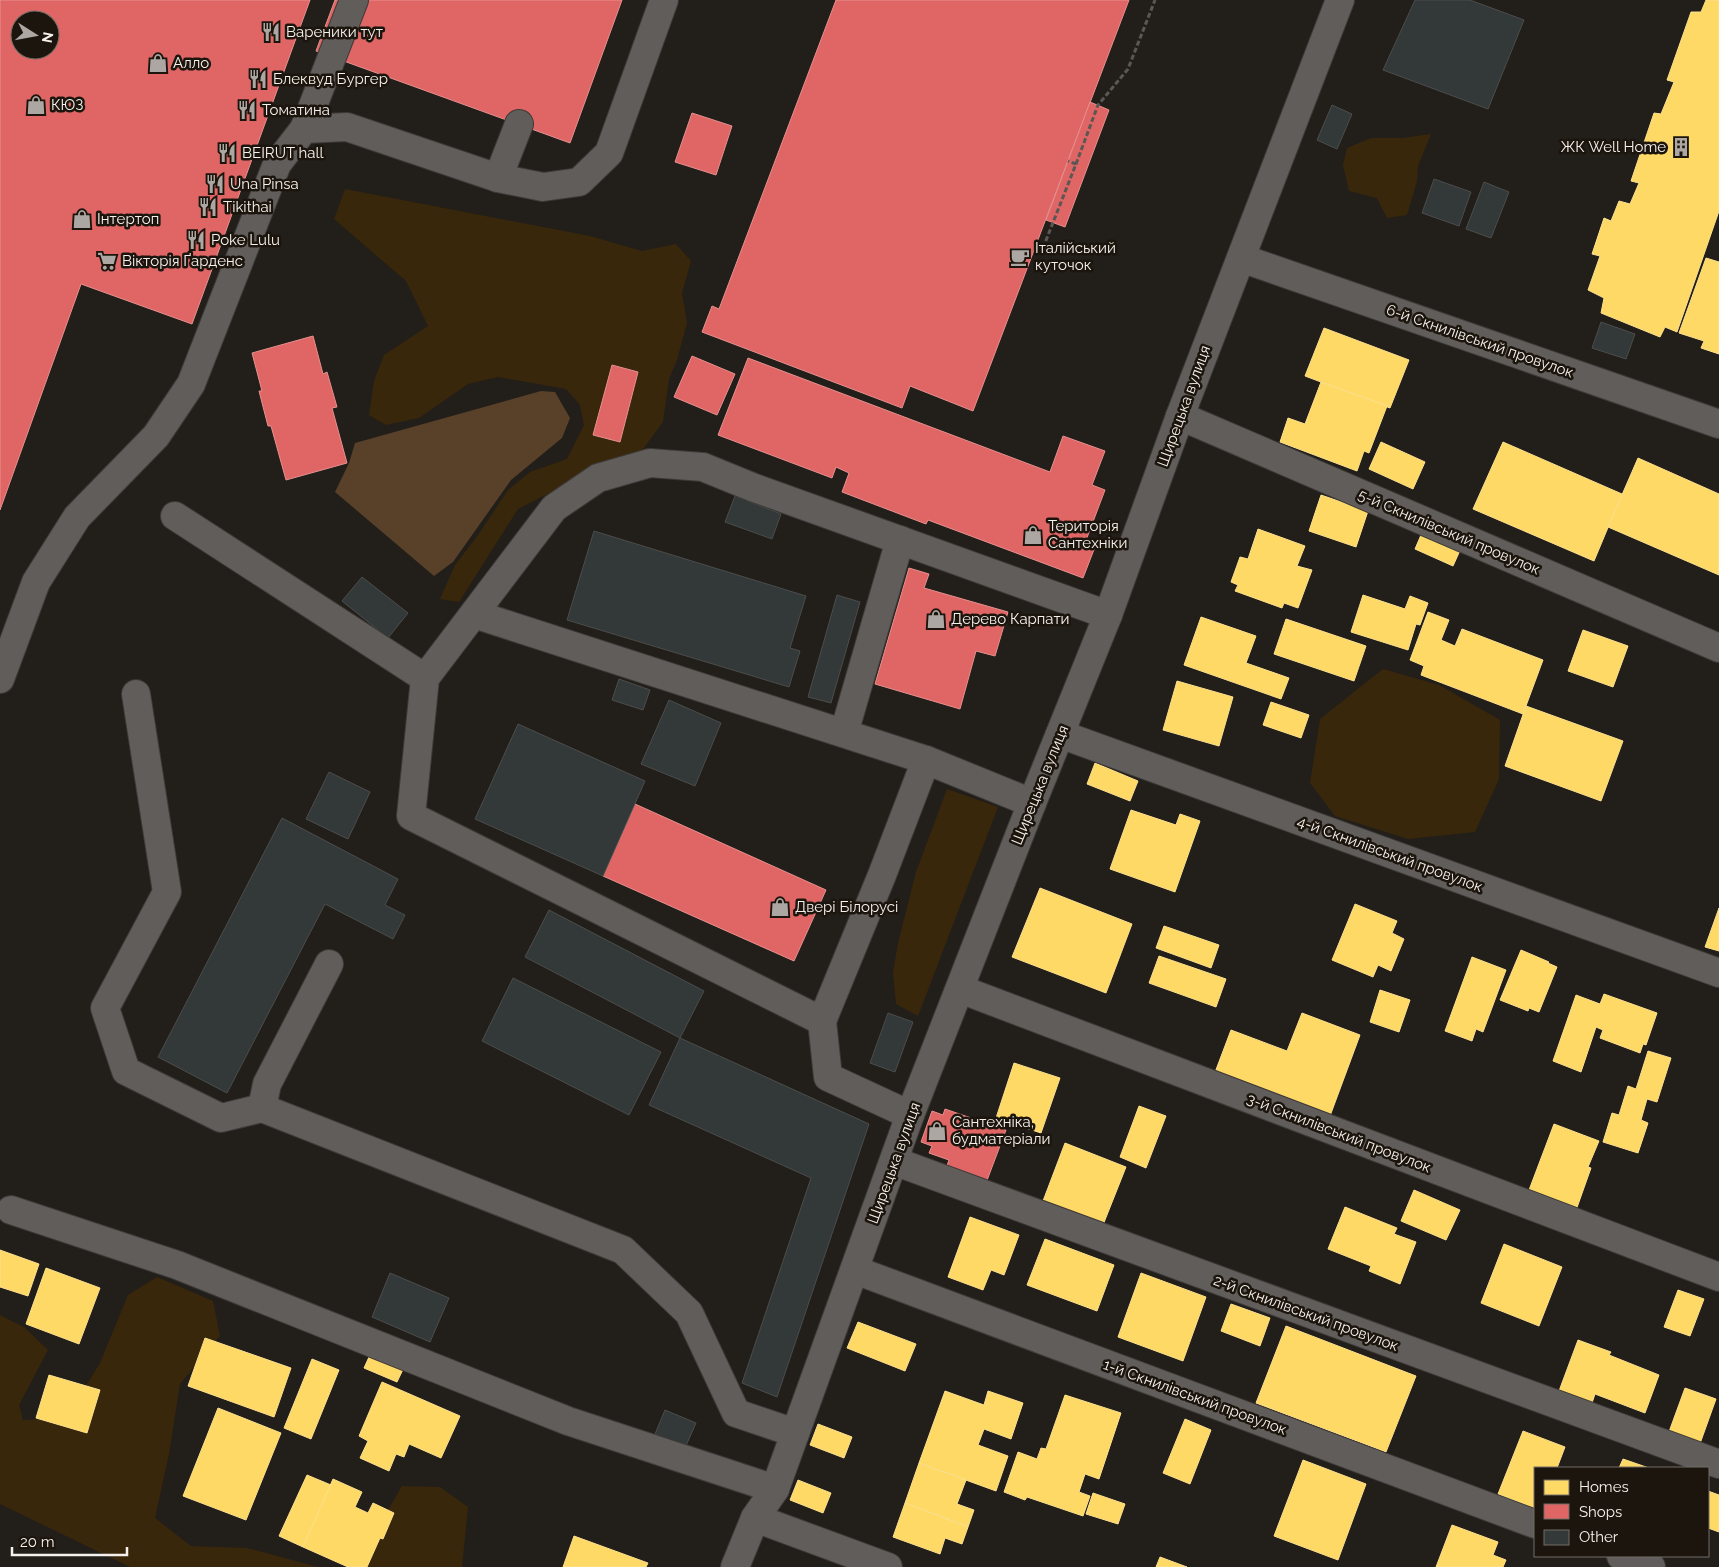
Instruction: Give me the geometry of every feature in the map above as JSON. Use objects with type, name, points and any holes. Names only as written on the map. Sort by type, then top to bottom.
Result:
[{"type":"street","points":[[0,679],[36,582],[77,517],[156,436],[191,384],[277,164],[304,129],[354,0]]},
{"type":"street","points":[[304,129],[347,127],[498,178],[543,187],[579,182],[609,152],[664,0]]},
{"type":"street","name":"Щирецька вулиця","points":[[735,1567],[755,1518],[775,1489],[910,1114],[1108,615],[1180,416],[1340,0]]},
{"type":"street","points":[[498,178],[519,124]]},
{"type":"street","name":"6-й Скнилівський провулок","points":[[1241,258],[1719,424]]},
{"type":"street","name":"5-й Скнилівський провулок","points":[[1180,416],[1719,648]]},
{"type":"street","points":[[822,1021],[411,816],[425,678],[554,508],[598,478],[650,463],[703,467],[752,487],[1108,615]]},
{"type":"street","points":[[175,516],[425,678]]},
{"type":"street","points":[[844,733],[900,540]]},
{"type":"street","points":[[474,614],[926,760],[1032,803]]},
{"type":"street","points":[[136,694],[167,892],[105,1008],[126,1071],[221,1118],[262,1108],[624,1250],[689,1313],[736,1413],[795,1433]]},
{"type":"street","name":"4-й Скнилівський провулок","points":[[1060,734],[1719,973]]},
{"type":"street","points":[[910,1114],[828,1076],[822,1021],[882,875],[926,760]]},
{"type":"street","points":[[262,1108],[267,1084],[329,964]]},
{"type":"street","name":"3-й Скнилівський провулок","points":[[960,989],[1719,1277]]},
{"type":"street","name":"2-й Скнилівський провулок","points":[[894,1161],[1719,1464]]},
{"type":"street","points":[[11,1210],[177,1265],[568,1421],[775,1489]]},
{"type":"street","name":"1-й Скнилівський провулок","points":[[855,1270],[1534,1524]]},
{"type":"street","points":[[755,1518],[888,1567]]},
{"type":"street","points":[[1624,1557],[1651,1567]]},
{"type":"path","points":[[1043,248],[1098,105],[1128,69],[1155,0]]},
{"type":"path","points":[[1068,160],[1076,164]]},
{"type":"shaded area","points":[[1431,134],[1418,166],[1417,181],[1407,215],[1387,218],[1377,198],[1349,191],[1343,165],[1347,148],[1371,138],[1402,138]]},
{"type":"shaded area","points":[[345,189],[590,236],[642,251],[676,244],[691,261],[682,293],[687,323],[677,360],[669,379],[663,422],[640,453],[565,485],[518,509],[459,602],[440,599],[455,565],[508,490],[530,472],[567,459],[584,425],[580,405],[566,389],[498,377],[468,384],[419,418],[386,425],[369,415],[374,381],[384,355],[428,326],[406,281],[334,219]]},
{"type":"shaded area","points":[[541,391],[555,392],[570,418],[562,438],[511,480],[453,562],[434,576],[335,492],[349,463],[355,443]]},
{"type":"shaded area","points":[[1383,669],[1439,685],[1500,720],[1499,779],[1475,832],[1408,839],[1335,816],[1310,783],[1320,719]]},
{"type":"shaded area","points":[[947,789],[998,807],[918,1016],[896,1004],[893,973],[898,943],[916,872]]},
{"type":"shaded area","points":[[157,1277],[213,1301],[220,1336],[180,1384],[169,1454],[155,1518],[191,1546],[247,1548],[318,1567],[130,1567],[0,1504],[0,1315],[24,1327],[48,1350],[19,1405],[23,1420],[66,1418],[100,1363],[128,1295]]},
{"type":"shaded area","points":[[402,1486],[440,1487],[468,1507],[462,1567],[354,1567]]},
{"type":"building: Homes","name":"ЖК Well Home","points":[[1706,0],[1719,0],[1719,211],[1677,332],[1665,327],[1660,337],[1601,313],[1604,298],[1588,290],[1600,256],[1592,254],[1604,218],[1611,221],[1619,201],[1630,204],[1639,183],[1631,181],[1654,113],[1661,114],[1674,82],[1667,80],[1691,12],[1701,12]]},
{"type":"building: Homes","points":[[1706,258],[1719,262],[1719,354],[1701,348],[1704,341],[1679,333]]},
{"type":"building: Homes","points":[[1324,328],[1409,360],[1390,408],[1305,376]]},
{"type":"building: Homes","points":[[1321,382],[1387,406],[1369,453],[1364,451],[1357,471],[1280,442],[1288,418],[1305,424]]},
{"type":"building: Homes","points":[[1381,442],[1425,462],[1413,489],[1369,469]]},
{"type":"building: Homes","points":[[1503,442],[1622,494],[1594,561],[1473,509]]},
{"type":"building: Homes","points":[[1638,458],[1719,494],[1719,575],[1608,527]]},
{"type":"building: Homes","points":[[1321,495],[1368,511],[1356,547],[1309,531]]},
{"type":"building: Homes","points":[[1424,528],[1462,546],[1453,566],[1415,549]]},
{"type":"building: Homes","points":[[1258,529],[1305,546],[1297,566],[1312,570],[1298,608],[1284,603],[1282,608],[1235,591],[1238,585],[1231,582],[1240,557],[1248,559]]},
{"type":"building: Homes","points":[[1363,595],[1405,609],[1410,596],[1428,603],[1420,625],[1416,624],[1408,650],[1351,632]]},
{"type":"building: Homes","points":[[1428,612],[1449,620],[1441,640],[1455,646],[1462,629],[1543,660],[1523,714],[1421,675],[1424,666],[1410,660]]},
{"type":"building: Homes","points":[[1201,617],[1256,636],[1246,663],[1289,678],[1281,699],[1184,665]]},
{"type":"building: Homes","points":[[1286,619],[1366,646],[1354,681],[1274,654]]},
{"type":"building: Homes","points":[[1583,630],[1628,646],[1613,687],[1568,671]]},
{"type":"building: Homes","points":[[1177,681],[1233,697],[1219,746],[1163,730]]},
{"type":"building: Homes","points":[[1271,702],[1309,715],[1301,738],[1263,725]]},
{"type":"building: Homes","points":[[1526,706],[1623,741],[1601,801],[1505,766]]},
{"type":"building: Homes","points":[[1095,763],[1138,781],[1130,801],[1087,784]]},
{"type":"building: Homes","points":[[1131,810],[1176,825],[1180,814],[1200,821],[1175,892],[1110,869]]},
{"type":"building: Homes","points":[[1040,888],[1132,924],[1106,993],[1012,957]]},
{"type":"building: Homes","points":[[1355,904],[1397,921],[1392,933],[1404,939],[1391,971],[1378,965],[1373,977],[1332,960]]},
{"type":"building: Homes","points":[[1719,908],[1719,951],[1705,947]]},
{"type":"building: Homes","points":[[1164,926],[1219,945],[1211,968],[1156,948]]},
{"type":"building: Homes","points":[[1521,950],[1557,967],[1539,1012],[1529,1008],[1528,1011],[1500,1000]]},
{"type":"building: Homes","points":[[1159,956],[1226,979],[1216,1007],[1149,983]]},
{"type":"building: Homes","points":[[1472,957],[1506,970],[1483,1032],[1476,1029],[1472,1041],[1445,1031]]},
{"type":"building: Homes","points":[[1380,990],[1410,1000],[1399,1032],[1370,1022]]},
{"type":"building: Homes","points":[[1604,994],[1657,1013],[1646,1045],[1643,1044],[1640,1053],[1600,1038],[1603,1030],[1596,1027],[1581,1072],[1553,1061],[1576,995],[1600,1004]]},
{"type":"building: Homes","points":[[1302,1013],[1360,1035],[1330,1116],[1214,1075],[1231,1030],[1287,1051]]},
{"type":"building: Homes","points":[[1648,1051],[1671,1058],[1657,1102],[1647,1099],[1641,1120],[1648,1123],[1638,1153],[1603,1142],[1612,1113],[1619,1115],[1628,1086],[1636,1089]]},
{"type":"building: Homes","points":[[1014,1063],[1060,1078],[1041,1133],[996,1118]]},
{"type":"building: Homes","points":[[1139,1106],[1166,1116],[1146,1168],[1120,1157]]},
{"type":"building: Homes","points":[[1554,1124],[1599,1141],[1588,1167],[1591,1168],[1574,1216],[1526,1198]]},
{"type":"building: Homes","points":[[1065,1143],[1126,1167],[1103,1225],[1043,1201]]},
{"type":"building: Homes","points":[[1414,1190],[1460,1210],[1446,1240],[1401,1221]]},
{"type":"building: Homes","points":[[1345,1207],[1397,1228],[1394,1234],[1416,1242],[1400,1284],[1369,1271],[1371,1266],[1328,1249]]},
{"type":"building: Homes","points":[[970,1217],[1019,1235],[1004,1275],[991,1270],[983,1290],[948,1277]]},
{"type":"building: Homes","points":[[1045,1239],[1114,1265],[1097,1311],[1027,1285]]},
{"type":"building: Homes","points":[[1504,1244],[1562,1267],[1539,1326],[1481,1303]]},
{"type":"building: Homes","points":[[0,1250],[39,1264],[28,1296],[0,1287]]},
{"type":"building: Homes","points":[[46,1268],[100,1288],[79,1344],[26,1324]]},
{"type":"building: Homes","points":[[1141,1273],[1206,1297],[1183,1361],[1118,1337]]},
{"type":"building: Homes","points":[[1678,1290],[1704,1299],[1690,1336],[1664,1327]]},
{"type":"building: Homes","points":[[1231,1304],[1270,1318],[1260,1346],[1221,1331]]},
{"type":"building: Homes","points":[[858,1322],[916,1344],[905,1371],[847,1348]]},
{"type":"building: Homes","points":[[1286,1326],[1416,1376],[1386,1452],[1256,1403]]},
{"type":"building: Homes","points":[[205,1338],[291,1368],[274,1417],[188,1386]]},
{"type":"building: Homes","points":[[1578,1340],[1611,1352],[1609,1355],[1659,1375],[1645,1413],[1595,1394],[1592,1403],[1559,1391]]},
{"type":"building: Homes","points":[[374,1346],[407,1361],[397,1382],[364,1368]]},
{"type":"building: Homes","points":[[312,1359],[339,1370],[311,1439],[284,1428]]},
{"type":"building: Homes","points":[[49,1375],[100,1390],[87,1433],[36,1418]]},
{"type":"building: Homes","points":[[382,1382],[460,1416],[441,1458],[409,1444],[404,1457],[396,1454],[389,1471],[360,1458],[368,1441],[359,1436]]},
{"type":"building: Homes","points":[[1685,1388],[1716,1399],[1697,1452],[1666,1440]]},
{"type":"building: Homes","points":[[945,1391],[984,1405],[988,1391],[1023,1403],[1011,1439],[984,1429],[978,1445],[1008,1456],[996,1491],[919,1463]]},
{"type":"building: Homes","points":[[1065,1395],[1121,1413],[1099,1479],[1085,1474],[1079,1492],[1090,1496],[1083,1516],[1027,1497],[1025,1500],[1004,1492],[1018,1452],[1037,1459],[1041,1448],[1046,1449]]},
{"type":"building: Homes","points":[[218,1408],[281,1433],[246,1520],[183,1496]]},
{"type":"building: Homes","points":[[1185,1419],[1211,1430],[1190,1484],[1163,1473]]},
{"type":"building: Homes","points":[[818,1424],[852,1437],[844,1458],[810,1445]]},
{"type":"building: Homes","points":[[1523,1431],[1565,1447],[1557,1467],[1534,1467],[1534,1509],[1498,1494]]},
{"type":"building: Homes","points":[[1623,1459],[1646,1467],[1619,1467]]},
{"type":"building: Homes","points":[[1303,1460],[1366,1484],[1338,1560],[1274,1536]]},
{"type":"building: Homes","points":[[919,1463],[966,1480],[957,1504],[974,1510],[968,1527],[905,1503]]},
{"type":"building: Homes","points":[[307,1475],[331,1485],[303,1547],[279,1536]]},
{"type":"building: Homes","points":[[333,1479],[362,1492],[355,1507],[368,1513],[373,1503],[394,1513],[383,1539],[380,1538],[367,1567],[348,1567],[303,1547]]},
{"type":"building: Homes","points":[[798,1480],[831,1493],[823,1513],[790,1500]]},
{"type":"building: Homes","points":[[1709,1491],[1719,1495],[1719,1532],[1709,1528]]},
{"type":"building: Homes","points":[[1093,1493],[1125,1504],[1118,1524],[1086,1514]]},
{"type":"building: Homes","points":[[905,1503],[968,1527],[962,1544],[945,1538],[940,1554],[893,1537]]},
{"type":"building: Homes","points":[[1452,1525],[1498,1542],[1493,1555],[1506,1560],[1503,1567],[1436,1567]]},
{"type":"building: Homes","points":[[574,1536],[648,1563],[646,1567],[563,1567]]},
{"type":"building: Homes","points":[[1160,1557],[1187,1567],[1156,1567]]},
{"type":"building: Shops","name":"Вікторія Ґарденс","points":[[0,0],[310,0],[192,324],[81,284],[0,510]]},
{"type":"building: Shops","points":[[335,0],[622,0],[570,143],[316,51]]},
{"type":"building: Shops","points":[[836,0],[1129,0],[973,411],[910,386],[902,408],[702,332],[712,306],[719,309]]},
{"type":"building: Shops","points":[[1090,102],[1109,110],[1065,227],[1046,220]]},
{"type":"building: Shops","points":[[692,113],[732,126],[716,175],[675,162]]},
{"type":"building: Shops","points":[[313,336],[323,374],[327,372],[337,407],[332,408],[347,463],[286,480],[271,426],[268,426],[259,391],[262,391],[252,353]]},
{"type":"building: Shops","points":[[692,356],[735,374],[717,415],[674,397]]},
{"type":"building: Shops","points":[[748,358],[1050,472],[1063,436],[1105,451],[1092,485],[1105,490],[1085,543],[1095,547],[1083,578],[928,520],[926,524],[842,492],[849,473],[836,467],[832,478],[718,435]]},
{"type":"building: Shops","points":[[612,365],[638,372],[620,442],[593,435]]},
{"type":"building: Shops","points":[[909,568],[929,574],[924,588],[1008,612],[995,656],[976,651],[960,709],[875,684]]},
{"type":"building: Shops","points":[[635,804],[826,890],[794,961],[603,876]]},
{"type":"building: Shops","points":[[945,1109],[1006,1130],[983,1191],[943,1176],[949,1160],[929,1153],[932,1146],[921,1142],[932,1111],[943,1115]]},
{"type":"building: Other","points":[[1415,0],[1470,0],[1524,20],[1488,109],[1383,70]]},
{"type":"building: Other","points":[[1332,105],[1352,114],[1337,149],[1317,140]]},
{"type":"building: Other","points":[[1434,179],[1471,192],[1459,226],[1422,213]]},
{"type":"building: Other","points":[[1484,182],[1509,192],[1491,238],[1466,229]]},
{"type":"building: Other","points":[[1601,322],[1635,334],[1626,359],[1592,348]]},
{"type":"building: Other","points":[[735,496],[781,514],[772,539],[725,522]]},
{"type":"building: Other","points":[[594,531],[806,596],[790,648],[800,651],[789,687],[567,620]]},
{"type":"building: Other","points":[[362,577],[408,613],[388,638],[342,601]]},
{"type":"building: Other","points":[[837,595],[860,602],[831,703],[808,697]]},
{"type":"building: Other","points":[[619,679],[650,690],[643,710],[612,700]]},
{"type":"building: Other","points":[[669,700],[721,723],[695,786],[641,764]]},
{"type":"building: Other","points":[[518,724],[645,781],[603,876],[475,819]]},
{"type":"building: Other","points":[[329,772],[370,792],[348,839],[306,819]]},
{"type":"building: Other","points":[[282,818],[398,879],[385,905],[405,915],[393,939],[325,904],[227,1093],[158,1057]]},
{"type":"building: Other","points":[[549,910],[704,991],[680,1038],[525,957]]},
{"type":"building: Other","points":[[513,978],[661,1052],[629,1115],[482,1041]]},
{"type":"building: Other","points":[[888,1013],[913,1022],[895,1072],[870,1063]]},
{"type":"building: Other","points":[[680,1038],[869,1124],[777,1397],[742,1383],[811,1178],[649,1105]]},
{"type":"building: Other","points":[[390,1273],[449,1298],[430,1342],[372,1317]]},
{"type":"building: Other","points":[[665,1410],[696,1423],[685,1448],[655,1434]]},
{"type":"place","name":"Вареники тут","points":[[271,32]]},
{"type":"place","name":"Алло","points":[[158,63]]},
{"type":"place","name":"Блеквуд Бургер","points":[[258,79]]},
{"type":"place","name":"КЮЗ","points":[[36,105]]},
{"type":"place","name":"Томатина","points":[[247,110]]},
{"type":"place","name":"ЖК Well Home","points":[[1681,147]]},
{"type":"place","name":"BEIRUT hall","points":[[227,153]]},
{"type":"place","name":"Una Pinsa","points":[[215,184]]},
{"type":"place","name":"Tikithai","points":[[208,207]]},
{"type":"place","name":"Інтертоп","points":[[82,219]]},
{"type":"place","name":"Poke Lulu","points":[[196,240]]},
{"type":"place","name":"Італійський куточок","points":[[1020,257]]},
{"type":"place","name":"Вікторія Ґарденс","points":[[107,261]]},
{"type":"place","name":"Територія Сантехніки","points":[[1033,535]]},
{"type":"place","name":"Дерево Карпати","points":[[936,619]]},
{"type":"place","name":"Двері Білорусі","points":[[780,907]]},
{"type":"place","name":"Сантехніка, будматеріали","points":[[937,1131]]}]
